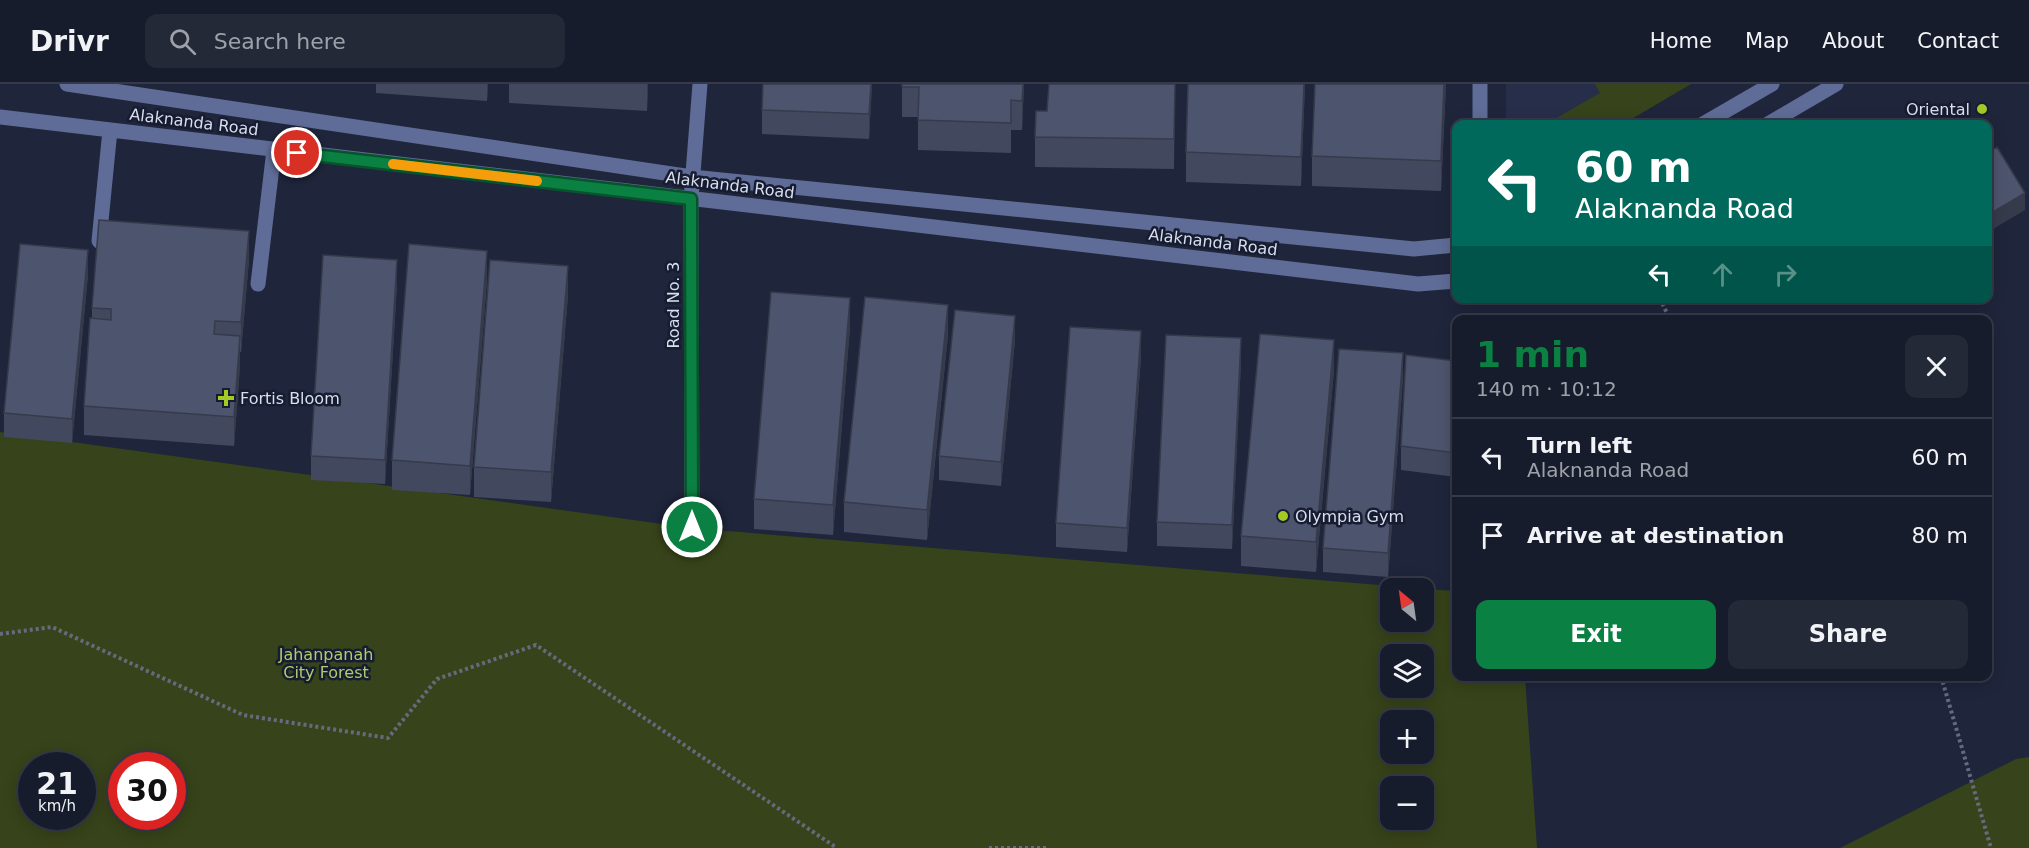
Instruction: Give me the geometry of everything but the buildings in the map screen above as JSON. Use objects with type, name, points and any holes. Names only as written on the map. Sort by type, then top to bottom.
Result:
[{"type":"street","points":[[67,84],[692,177],[1414,249],[1452,245]]},
{"type":"street","name":"Road No. 3","points":[[692,527],[691,199],[700,84]]},
{"type":"street","points":[[1480,84],[1480,120]]},
{"type":"street","points":[[1710,120],[1772,84]]},
{"type":"street","points":[[1775,120],[1836,84]]},
{"type":"street","name":"Alaknanda Road","points":[[0,117],[1418,284],[1452,281]]},
{"type":"street","points":[[97,259],[110,130]]},
{"type":"street","points":[[258,284],[274,150]]},
{"type":"path","points":[[0,634],[52,627],[243,715],[387,738],[437,679],[536,645],[837,848]]},
{"type":"path","points":[[1942,681],[1990,848]]},
{"type":"path","points":[[989,848],[1048,848]]},
{"type":"shaded area","points":[[1506,84],[1691,84],[1630,120],[1506,120]]},
{"type":"green space","points":[[1595,84],[1691,84],[1630,120],[1553,120],[1600,93]]},
{"type":"green space","name":"Jahanpanah City Forest","points":[[0,432],[691,528],[1380,585],[1380,632],[1434,632],[1434,590],[1452,591],[1452,681],[1525,681],[1537,848],[0,848]]},
{"type":"green space","points":[[2029,757],[2029,848],[1840,848],[2016,759]]},
{"type":"slow traffic","points":[[393,164],[537,181]]},
{"type":"place","name":"Oriental","points":[[1982,109]]},
{"type":"place","name":"Fortis Bloom","points":[[226,398]]},
{"type":"place","name":"Olympia Gym","points":[[1283,516]]},
{"type":"route","points":[[297,153],[691,199],[692,527]]}]
